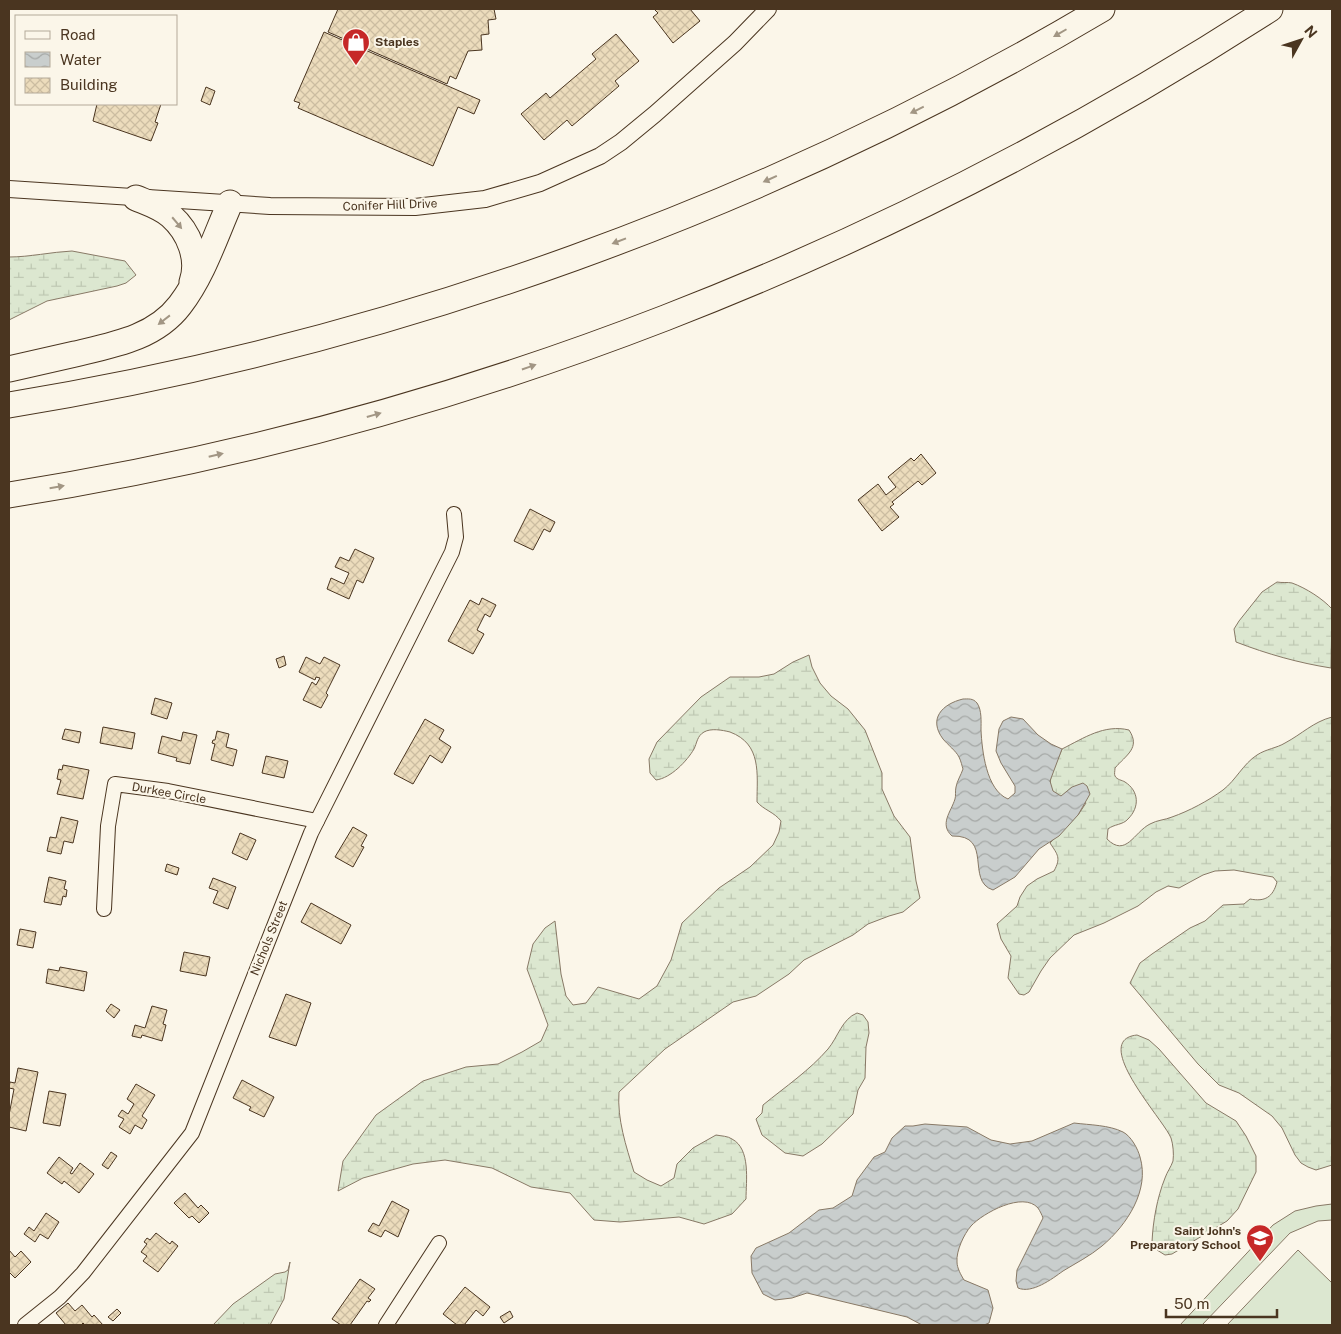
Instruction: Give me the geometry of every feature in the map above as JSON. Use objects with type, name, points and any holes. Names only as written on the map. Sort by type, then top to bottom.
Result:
[{"type":"highway","points":[[9,405],[156,378],[282,348],[378,322],[571,259],[733,195],[843,146],[988,73],[1102,9]]},
{"type":"highway","points":[[9,495],[184,463],[347,423],[511,374],[645,326],[794,266],[982,176],[1131,95],[1270,9]]},
{"type":"highway","points":[[136,198],[152,204],[170,215],[183,231],[194,259],[193,278],[190,288]]},
{"type":"highway","points":[[9,369],[136,338],[156,327],[173,312],[190,288],[206,259],[230,203]]},
{"type":"street","name":"Conifer Hill Drive","points":[[9,189],[270,206],[415,207],[485,199],[540,183],[600,156],[621,142],[656,114],[735,43],[768,9]]},
{"type":"street","name":"Nichols Street","points":[[25,1325],[60,1297],[83,1272],[192,1133],[317,821],[452,552],[456,537],[454,514]]},
{"type":"street","name":"Durkee Circle","points":[[104,908],[108,826],[115,784],[168,791],[317,821]]},
{"type":"street","points":[[386,1325],[439,1242]]},
{"type":"green space","points":[[72,251],[125,261],[136,275],[126,283],[117,286],[47,301],[9,320],[9,257]]},
{"type":"green space","points":[[1277,582],[1292,583],[1303,588],[1332,609],[1331,668],[1283,658],[1236,642],[1234,629],[1239,621],[1262,592]]},
{"type":"green space","points":[[809,655],[812,667],[820,683],[831,696],[848,709],[865,730],[882,773],[882,789],[894,816],[910,837],[920,898],[903,912],[868,924],[853,935],[804,960],[789,974],[756,996],[733,1002],[665,1049],[619,1092],[621,1122],[634,1172],[661,1186],[674,1178],[677,1164],[693,1148],[716,1135],[726,1137],[738,1144],[745,1158],[747,1175],[746,1199],[732,1214],[704,1224],[679,1217],[620,1222],[594,1220],[570,1193],[531,1187],[492,1168],[445,1160],[413,1164],[363,1178],[338,1191],[343,1161],[376,1115],[423,1081],[466,1067],[498,1064],[541,1041],[548,1025],[527,969],[533,944],[545,928],[555,921],[561,974],[566,996],[573,1005],[586,1003],[598,987],[639,999],[657,986],[671,960],[682,923],[719,888],[750,867],[773,845],[779,832],[781,821],[757,802],[757,771],[753,752],[740,737],[730,732],[713,730],[704,732],[683,764],[662,779],[656,780],[650,773],[649,759],[657,742],[701,697],[730,677],[759,677],[774,674]]},
{"type":"green space","points":[[1332,717],[1332,1165],[1316,1170],[1301,1163],[1282,1128],[1272,1116],[1239,1093],[1219,1085],[1198,1064],[1130,983],[1140,963],[1190,928],[1205,921],[1223,905],[1244,904],[1250,899],[1260,900],[1271,895],[1277,882],[1273,877],[1234,870],[1215,871],[1203,875],[1179,888],[1168,886],[1156,892],[1138,906],[1074,935],[1050,958],[1029,992],[1024,995],[1019,994],[1008,978],[1011,956],[1001,939],[997,924],[1017,906],[1027,886],[1054,871],[1058,857],[1050,843],[1078,815],[1086,803],[1072,787],[1061,797],[1051,788],[1051,775],[1062,749],[1103,730],[1129,730],[1132,736],[1133,747],[1115,768],[1115,776],[1133,790],[1136,804],[1135,809],[1126,821],[1108,829],[1107,839],[1119,846],[1130,842],[1150,824],[1185,812],[1211,798],[1228,786],[1257,755],[1282,745],[1313,725]]},
{"type":"green space","points":[[857,1013],[863,1015],[868,1022],[869,1033],[866,1047],[865,1078],[858,1090],[853,1114],[822,1144],[803,1156],[785,1153],[762,1135],[756,1119],[762,1113],[763,1105],[821,1057],[848,1019]]},
{"type":"green space","points":[[1137,1035],[1149,1040],[1159,1049],[1206,1103],[1236,1121],[1256,1156],[1256,1172],[1238,1209],[1227,1221],[1172,1254],[1165,1255],[1157,1250],[1152,1242],[1154,1218],[1162,1186],[1173,1161],[1172,1140],[1133,1082],[1121,1051],[1124,1040]]},
{"type":"green space","points":[[1332,1204],[1332,1220],[1318,1221],[1290,1233],[1202,1325],[1180,1325],[1273,1225],[1295,1211]]},
{"type":"green space","points":[[1298,1250],[1332,1283],[1332,1325],[1227,1325]]},
{"type":"green space","points":[[290,1262],[284,1299],[270,1325],[213,1325],[233,1304],[275,1274],[288,1270]]},
{"type":"water","points":[[963,699],[974,700],[979,706],[984,758],[990,778],[1001,794],[1008,799],[1015,793],[1015,786],[996,751],[999,729],[1003,721],[1011,717],[1023,719],[1038,735],[1062,749],[1050,781],[1053,791],[1061,796],[1072,787],[1083,783],[1087,786],[1090,794],[1078,815],[1059,836],[1039,849],[1015,877],[993,890],[985,885],[981,878],[976,850],[972,843],[965,838],[952,836],[946,827],[947,818],[955,799],[957,785],[963,769],[958,755],[939,732],[937,719],[943,709],[955,701]]},
{"type":"water","points":[[1074,1123],[1112,1128],[1123,1132],[1131,1140],[1139,1154],[1142,1169],[1142,1182],[1134,1206],[1120,1228],[1102,1246],[1048,1281],[1029,1289],[1018,1288],[1016,1281],[1017,1270],[1043,1218],[1038,1208],[1031,1203],[1013,1203],[984,1215],[968,1229],[961,1243],[957,1264],[964,1280],[988,1290],[993,1308],[989,1323],[984,1325],[922,1325],[907,1317],[807,1293],[792,1298],[775,1300],[763,1294],[752,1273],[751,1256],[756,1248],[789,1233],[819,1210],[833,1208],[852,1196],[857,1180],[874,1157],[885,1152],[892,1138],[905,1126],[925,1124],[967,1127],[991,1140],[1010,1144],[1032,1141]]},
{"type":"building","points":[[338,9],[494,9],[496,19],[488,20],[489,34],[481,35],[482,50],[468,51],[456,79],[450,76],[447,84],[328,32]]},
{"type":"building","points":[[654,9],[690,9],[700,21],[673,43],[653,17],[658,13]]},
{"type":"building","name":"Staples","points":[[324,32],[480,100],[474,114],[458,107],[433,166],[298,108],[300,103],[294,101]]},
{"type":"building","points":[[616,34],[639,61],[615,81],[619,86],[572,126],[567,120],[544,140],[521,114],[546,93],[550,98],[596,59],[592,54]]},
{"type":"building","points":[[206,87],[215,91],[210,105],[201,101]]},
{"type":"building","points":[[97,105],[161,105],[155,122],[158,123],[151,141],[93,121]]},
{"type":"building","points":[[921,454],[936,473],[922,485],[918,481],[892,502],[894,504],[890,507],[899,517],[882,531],[858,500],[878,484],[886,495],[896,487],[888,477],[911,458],[914,461]]},
{"type":"building","points":[[530,509],[555,522],[550,532],[544,529],[533,550],[514,541]]},
{"type":"building","points":[[355,549],[374,558],[363,583],[357,580],[349,599],[327,589],[331,578],[344,584],[349,573],[335,567],[340,557],[349,561]]},
{"type":"building","points":[[482,598],[496,605],[490,617],[485,614],[477,630],[484,634],[473,654],[448,641],[470,600],[479,605]]},
{"type":"building","points":[[284,656],[286,665],[279,668],[276,659]]},
{"type":"building","points":[[306,657],[320,664],[324,657],[340,665],[321,708],[303,700],[312,682],[316,685],[320,678],[316,677],[315,680],[299,672]]},
{"type":"building","points":[[155,698],[172,703],[167,719],[151,714]]},
{"type":"building","points":[[425,719],[444,730],[439,739],[451,747],[442,763],[430,755],[413,784],[394,774]]},
{"type":"building","points":[[103,727],[135,733],[132,749],[100,743]]},
{"type":"building","points":[[65,729],[81,732],[79,743],[62,739]]},
{"type":"building","points":[[217,731],[229,734],[226,747],[237,750],[233,766],[211,760],[215,744],[212,743],[215,740]]},
{"type":"building","points":[[183,732],[197,735],[190,764],[176,761],[177,758],[158,753],[162,736],[181,741]]},
{"type":"building","points":[[266,756],[288,761],[284,778],[262,773]]},
{"type":"building","points":[[63,765],[89,770],[83,799],[57,794],[61,780],[57,779],[59,769],[62,770]]},
{"type":"building","points":[[61,817],[78,821],[73,843],[64,841],[61,854],[47,851],[50,837],[56,838]]},
{"type":"building","points":[[353,827],[367,835],[361,846],[364,847],[353,867],[335,857]]},
{"type":"building","points":[[240,833],[256,840],[247,860],[232,853]]},
{"type":"building","points":[[167,864],[179,868],[177,875],[165,871]]},
{"type":"building","points":[[49,877],[66,881],[64,889],[67,890],[66,897],[63,896],[61,905],[44,902]]},
{"type":"building","points":[[213,878],[236,887],[228,909],[213,903],[218,891],[209,888]]},
{"type":"building","points":[[311,903],[351,925],[341,944],[301,922]]},
{"type":"building","points":[[20,929],[36,932],[33,948],[17,945]]},
{"type":"building","points":[[184,952],[210,957],[206,976],[180,971]]},
{"type":"building","points":[[60,967],[87,972],[84,991],[46,983],[48,969],[59,971]]},
{"type":"building","points":[[286,994],[311,1003],[296,1046],[269,1037]]},
{"type":"building","points":[[111,1004],[120,1010],[114,1018],[106,1011]]},
{"type":"building","points":[[152,1006],[167,1010],[163,1024],[166,1025],[162,1041],[142,1035],[141,1038],[132,1036],[135,1025],[145,1028]]},
{"type":"building","points":[[18,1068],[38,1072],[26,1131],[9,1127],[9,1115],[14,1089],[9,1088],[10,1082],[15,1083]]},
{"type":"building","points":[[242,1080],[274,1097],[264,1117],[249,1110],[251,1107],[233,1098]]},
{"type":"building","points":[[136,1084],[155,1095],[142,1116],[147,1120],[142,1129],[135,1125],[130,1134],[119,1127],[124,1119],[118,1116],[122,1110],[128,1114],[134,1104],[127,1099]]},
{"type":"building","points":[[49,1091],[66,1094],[60,1126],[43,1123]]},
{"type":"building","points":[[111,1152],[117,1156],[108,1169],[102,1165]]},
{"type":"building","points":[[59,1157],[73,1168],[70,1173],[72,1174],[80,1163],[94,1174],[79,1193],[64,1181],[62,1184],[47,1173]]},
{"type":"building","points":[[185,1193],[198,1208],[201,1205],[209,1213],[199,1223],[192,1216],[189,1218],[174,1203]]},
{"type":"building","points":[[392,1201],[409,1210],[398,1237],[385,1230],[381,1237],[368,1231],[373,1223],[379,1226]]},
{"type":"building","points":[[46,1213],[59,1222],[48,1239],[40,1234],[35,1242],[24,1234],[29,1227],[34,1231]]},
{"type":"building","points":[[156,1233],[170,1244],[172,1241],[178,1246],[158,1272],[143,1261],[147,1256],[141,1252],[147,1244],[144,1242],[147,1238],[150,1240]]},
{"type":"building","points":[[9,1250],[15,1257],[21,1251],[31,1262],[15,1278],[10,1273],[9,1275]]},
{"type":"building","points":[[360,1279],[375,1289],[368,1298],[371,1300],[367,1301],[350,1325],[341,1325],[332,1319]]},
{"type":"building","points":[[465,1287],[490,1307],[483,1316],[476,1310],[464,1325],[457,1325],[443,1314]]},
{"type":"building","points":[[68,1303],[75,1311],[82,1305],[92,1317],[94,1315],[103,1325],[85,1325],[83,1323],[81,1325],[66,1325],[56,1313]]},
{"type":"building","points":[[117,1309],[121,1313],[113,1321],[108,1317]]},
{"type":"building","points":[[510,1311],[513,1317],[504,1323],[500,1317]]},
{"type":"place","name":"Staples","points":[[356,66]]},
{"type":"place","name":"Saint John's Preparatory School","points":[[1260,1262]]}]
